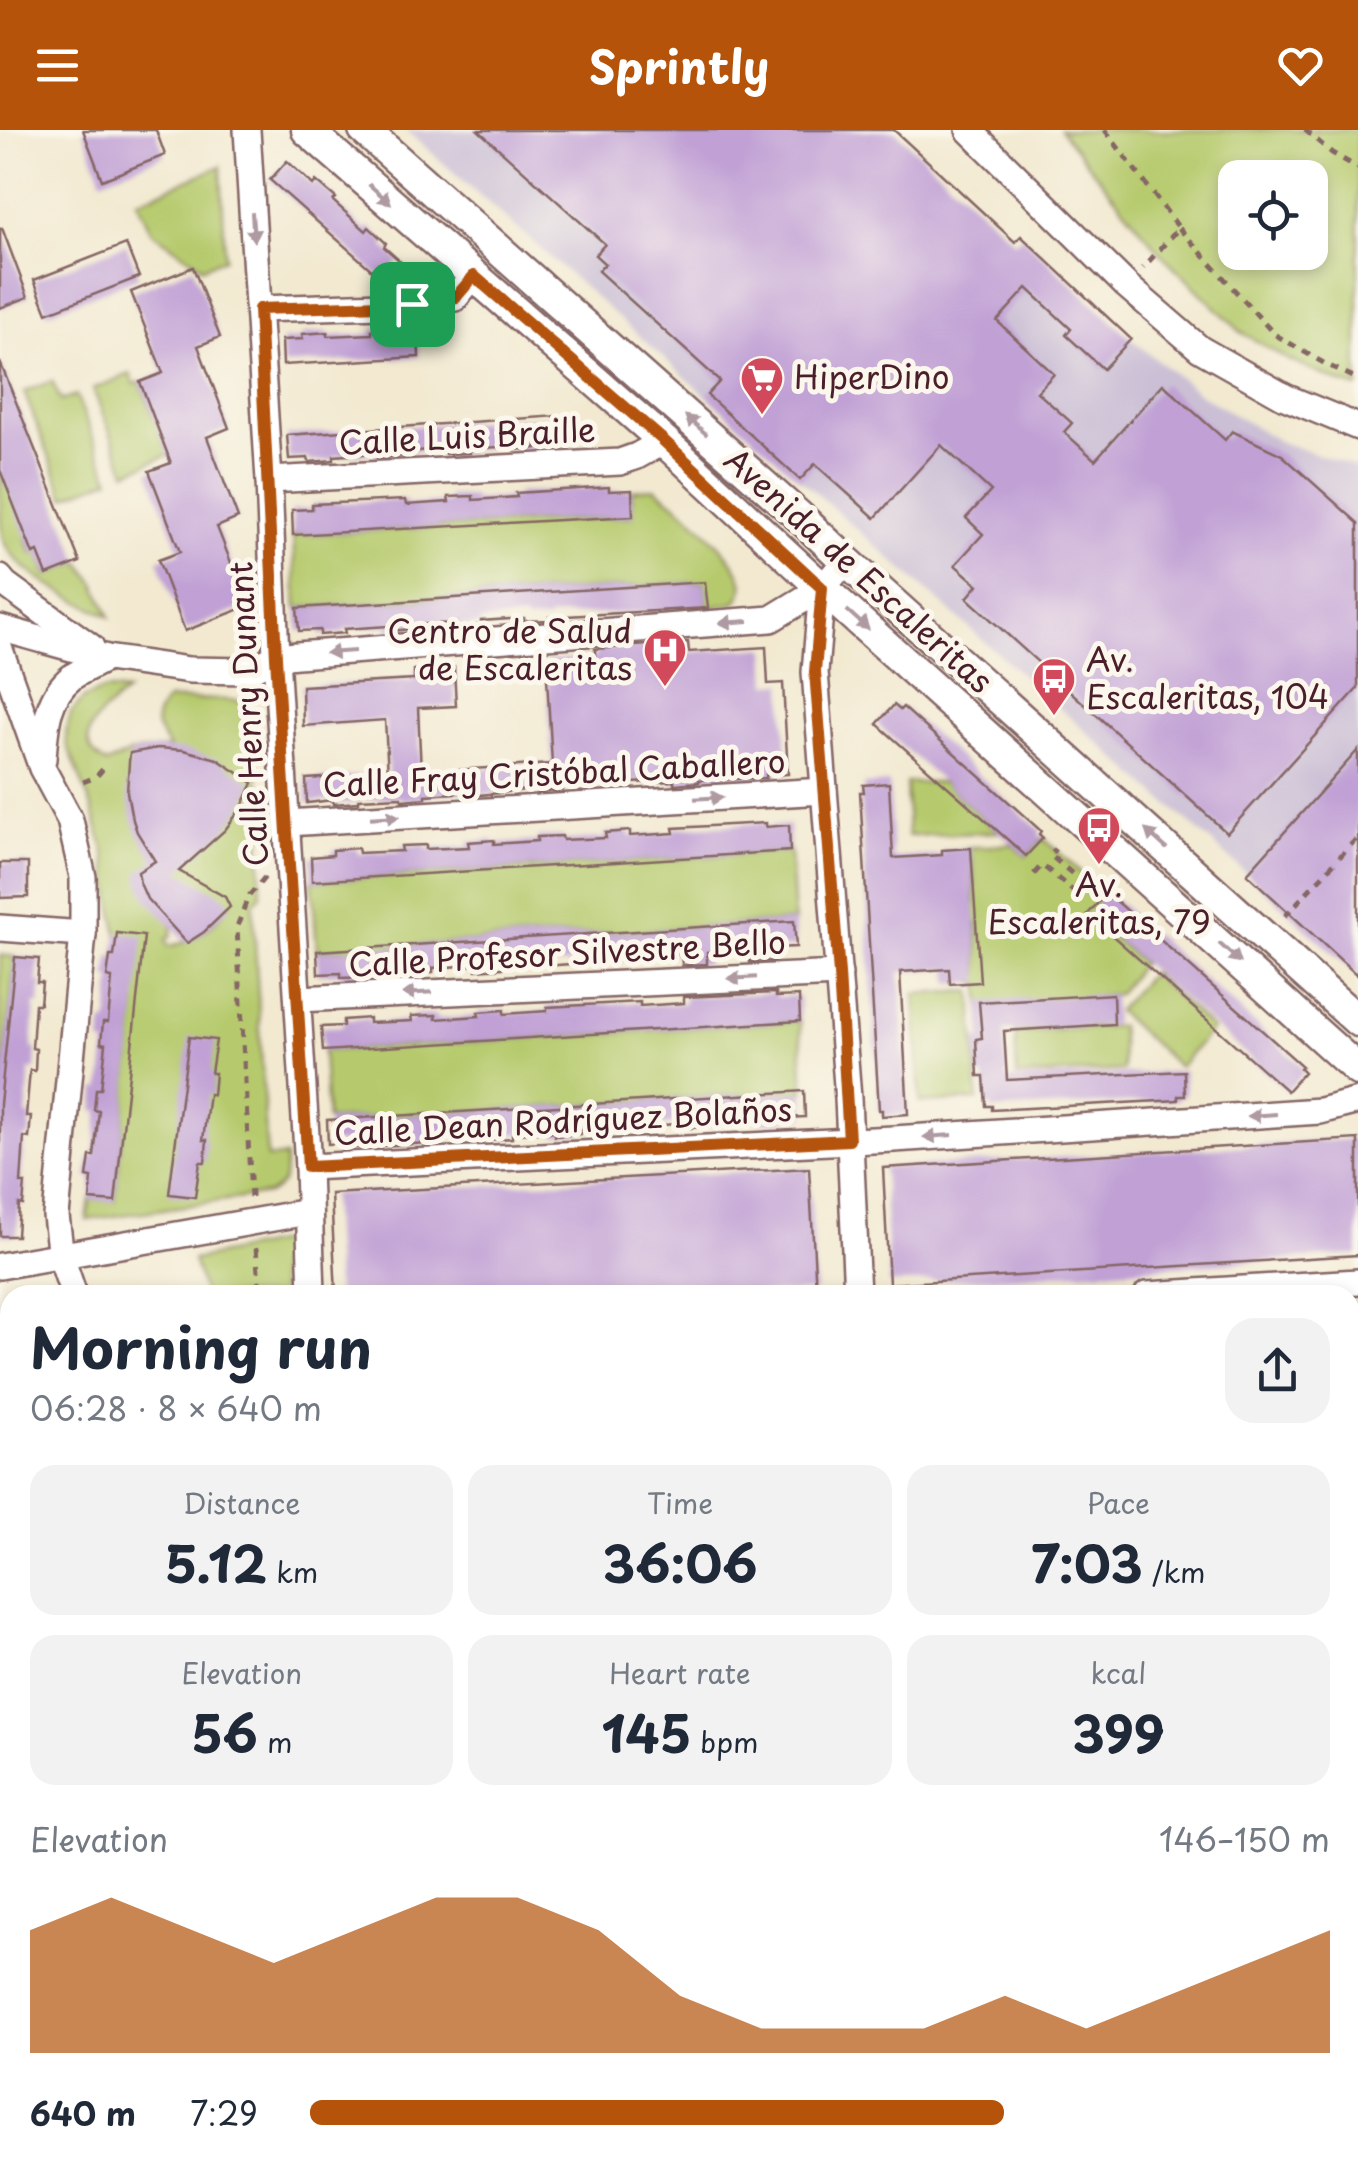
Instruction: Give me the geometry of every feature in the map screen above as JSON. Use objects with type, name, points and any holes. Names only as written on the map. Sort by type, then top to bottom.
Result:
[{"type":"street","name":"Calle Henry Dunant","points":[[247,130],[308,1167],[312,1285]]},
{"type":"street","name":"Avenida de Escaleritas","points":[[306,130],[664,441],[1358,1070]]},
{"type":"street","name":"Avenida de Escaleritas","points":[[364,130],[802,519],[1358,1022]]},
{"type":"street","points":[[969,130],[1126,286],[1200,348],[1284,397],[1358,427]]},
{"type":"street","points":[[259,309],[412,304],[455,298],[474,276]]},
{"type":"street","name":"Calle Luis Braille","points":[[269,480],[620,462],[664,441]]},
{"type":"street","points":[[0,628],[107,658],[189,670],[248,671],[276,657],[771,619],[822,588],[846,562]]},
{"type":"street","points":[[0,578],[107,658]]},
{"type":"street","points":[[822,588],[815,672],[839,974],[856,1285]]},
{"type":"street","points":[[0,650],[42,768]]},
{"type":"street","points":[[42,768],[51,704],[70,678],[107,658]]},
{"type":"street","points":[[0,701],[70,820],[84,877],[83,934],[56,1216],[61,1257],[71,1285]]},
{"type":"street","name":"Calle Fray Cristóbal Caballero","points":[[287,823],[824,791]]},
{"type":"street","points":[[0,928],[83,934]]},
{"type":"street","name":"Calle Profesor Silvestre Bello","points":[[298,999],[839,974]]},
{"type":"street","name":"Calle Dean Rodríguez Bolaños","points":[[308,1167],[894,1139],[1320,1111],[1358,1102]]},
{"type":"street","points":[[0,1266],[308,1212]]},
{"type":"street","points":[[1310,1285],[1358,1282]]},
{"type":"path","points":[[1105,130],[1179,228],[1274,334],[1327,366],[1358,379]]},
{"type":"path","points":[[1306,130],[1332,153],[1358,168]]},
{"type":"path","points":[[1126,286],[1179,228]]},
{"type":"path","points":[[83,782],[96,777],[107,764]]},
{"type":"path","points":[[1266,936],[1358,836]]},
{"type":"path","points":[[1034,874],[1042,865],[1074,892],[1082,882],[1050,855],[1055,849]]},
{"type":"path","points":[[252,1207],[237,926],[248,896],[274,866]]},
{"type":"path","points":[[255,1240],[259,1285]]},
{"type":"shaded area","points":[[406,130],[894,130],[1014,242],[1021,236],[1131,339],[1201,395],[1280,442],[1358,468],[1358,750],[1247,874]]},
{"type":"green space","points":[[1060,130],[1358,130],[1358,388],[1288,360],[1241,332],[1163,256]]},
{"type":"green space","points":[[221,166],[225,258],[203,267],[151,231],[137,201]]},
{"type":"green space","points":[[130,374],[134,384],[140,382],[169,455],[126,472],[93,389]]},
{"type":"green space","points":[[52,381],[61,401],[76,395],[110,479],[65,497],[24,392]]},
{"type":"green space","points":[[7,472],[31,536],[26,539],[32,554],[38,552],[47,575],[80,562],[95,583],[110,617],[49,585],[10,552],[2,538],[0,516],[0,475]]},
{"type":"green space","points":[[655,488],[691,517],[729,557],[742,585],[735,603],[708,608],[704,582],[297,608],[293,535],[632,516],[632,490]]},
{"type":"green space","points":[[100,691],[127,692],[99,717],[89,735],[95,755],[107,764],[130,753],[169,748],[156,724],[167,700],[238,701],[247,704],[254,714],[261,895],[253,904],[267,1158],[285,1157],[284,1179],[268,1194],[87,1220],[90,1199],[115,1201],[136,1002],[117,933],[105,853],[67,744],[71,713],[83,699]],"holes":[[[229,906],[195,938],[168,946],[166,939],[171,936],[173,918]]]},
{"type":"green space","points":[[943,782],[999,832],[908,836],[906,783]]},
{"type":"green space","points":[[1043,838],[1105,895],[1089,915],[1142,963],[1118,994],[981,1006],[980,983],[974,983],[974,975],[979,974],[977,923],[971,923],[975,885],[967,848],[1012,844],[1026,856]]},
{"type":"green space","points":[[790,851],[794,921],[317,951],[312,881]]},
{"type":"green space","points":[[0,955],[15,957],[0,1105]]},
{"type":"green space","points":[[1151,973],[1212,1029],[1179,1067],[1117,1011]]},
{"type":"green space","points":[[972,991],[978,1100],[920,1103],[915,994]]},
{"type":"green space","points":[[800,1021],[804,1091],[327,1120],[323,1051]]},
{"type":"green space","points":[[1120,1026],[1123,1070],[1017,1077],[1015,1033]]},
{"type":"green space","points":[[280,1242],[291,1246],[297,1261],[294,1270],[284,1263],[278,1265],[279,1285],[201,1285],[193,1260]]},
{"type":"building","points":[[83,130],[156,130],[165,155],[102,180]]},
{"type":"building","points":[[478,130],[894,130],[1015,242],[1021,236],[1131,339],[1103,369],[1066,335],[1071,329],[1027,288],[997,321],[1054,374],[1037,392],[1072,423],[1064,432],[1095,460],[1163,384],[1225,440],[1232,431],[1282,455],[1358,523],[1358,688],[1227,833],[967,598],[978,585],[955,565],[983,534],[966,518],[991,491],[941,445],[875,518],[815,464],[800,480],[707,395],[720,381],[598,271],[605,264],[595,255],[605,244]]},
{"type":"building","points":[[287,161],[313,185],[316,181],[336,198],[333,201],[366,231],[369,227],[386,243],[384,247],[400,261],[383,280],[270,180]]},
{"type":"building","points":[[0,229],[28,297],[0,308]]},
{"type":"building","points":[[126,244],[139,277],[47,313],[34,280]]},
{"type":"building","points":[[193,267],[220,337],[198,346],[229,428],[207,437],[238,518],[217,527],[248,606],[185,631],[158,560],[180,552],[149,471],[171,463],[140,382],[163,373],[131,292]]},
{"type":"building","points":[[396,328],[396,333],[418,331],[419,357],[283,365],[282,340],[303,339],[302,334],[372,334],[372,330]]},
{"type":"building","points":[[0,362],[80,562],[47,575],[38,552],[33,554],[0,470]]},
{"type":"building","points":[[558,416],[559,443],[537,444],[537,448],[513,450],[512,446],[445,454],[445,449],[377,458],[376,453],[309,462],[308,458],[289,459],[287,435]]},
{"type":"building","points":[[609,487],[609,491],[632,490],[633,516],[293,535],[292,510],[312,509],[312,504],[405,500],[406,505],[449,502],[448,497],[473,496],[473,500]]},
{"type":"building","points":[[705,582],[708,608],[481,621],[481,625],[456,627],[456,623],[413,625],[413,629],[388,631],[388,626],[344,629],[345,633],[320,635],[320,630],[299,631],[297,608]]},
{"type":"building","points":[[688,642],[689,652],[766,647],[768,684],[783,683],[788,774],[674,784],[630,783],[606,788],[605,784],[537,792],[469,796],[469,792],[402,800],[401,797],[307,803],[306,779],[388,774],[385,720],[303,726],[302,686],[414,680],[414,670],[454,667],[456,706],[418,708],[421,772],[552,764],[546,661],[595,658],[595,649]]},
{"type":"building","points":[[894,705],[900,710],[903,707],[1041,831],[1043,838],[1026,856],[877,724]]},
{"type":"building","points":[[158,748],[217,759],[253,783],[225,830],[179,871],[225,897],[230,907],[187,943],[147,899],[138,872],[155,861],[131,814],[127,792],[130,753]]},
{"type":"building","points":[[1358,750],[1358,976],[1247,874]]},
{"type":"building","points":[[889,783],[893,858],[942,855],[942,850],[971,848],[980,982],[950,984],[949,969],[900,972],[908,1114],[882,1116],[860,792],[864,792],[863,785]]},
{"type":"building","points":[[766,823],[766,827],[789,825],[790,851],[312,881],[311,857],[333,855],[333,850],[358,848],[359,853],[402,851],[401,846],[469,847],[468,842],[494,840],[494,844],[562,836],[563,840],[606,838],[605,833],[630,831],[630,836],[674,833],[673,828]]},
{"type":"building","points":[[0,863],[28,863],[28,897],[0,898]]},
{"type":"building","points":[[1105,895],[1112,897],[1302,1066],[1304,1072],[1287,1091],[1088,914]]},
{"type":"building","points":[[794,921],[796,947],[774,948],[775,961],[750,962],[749,949],[707,952],[707,964],[682,965],[681,953],[638,956],[638,960],[570,959],[570,964],[545,966],[545,962],[476,970],[476,965],[433,968],[433,972],[366,972],[366,977],[318,974],[317,951]]},
{"type":"building","points":[[117,933],[144,936],[115,1202],[90,1200],[92,1178],[87,1177],[90,1156],[94,1156],[99,1111],[94,1110],[96,1089],[101,1089],[106,1044],[101,1043],[103,1022],[108,1022],[112,978],[107,977]]},
{"type":"building","points":[[15,957],[39,959],[37,982],[42,982],[40,1004],[35,1004],[35,1071],[30,1070],[26,1116],[31,1116],[29,1138],[24,1137],[23,1205],[19,1204],[17,1236],[0,1236],[0,1104]]},
{"type":"building","points":[[776,993],[776,997],[799,996],[800,1021],[323,1051],[321,1027],[343,1026],[343,1020],[412,1021],[411,1016],[436,1015],[436,1019],[504,1010],[504,1014],[547,1011],[547,1007],[640,1002],[640,1006],[684,1003],[684,997]]},
{"type":"building","points":[[1113,994],[1114,1024],[1004,1031],[1007,1080],[1184,1071],[1185,1096],[1178,1096],[1178,1100],[992,1110],[992,1106],[986,1106],[984,1076],[978,1076],[976,1039],[982,1038],[979,1002]]},
{"type":"building","points":[[189,1037],[216,1040],[211,1073],[215,1073],[213,1095],[209,1094],[203,1140],[207,1140],[205,1162],[200,1162],[195,1197],[169,1194]]},
{"type":"building","points":[[804,1091],[805,1117],[784,1118],[784,1122],[717,1122],[717,1126],[691,1128],[691,1123],[623,1132],[623,1127],[580,1129],[580,1134],[512,1134],[512,1138],[487,1140],[486,1135],[443,1137],[444,1142],[351,1148],[351,1143],[328,1144],[327,1120]]},
{"type":"building","points":[[1358,1139],[1358,1255],[889,1284],[883,1168]]},
{"type":"building","points":[[809,1168],[816,1285],[336,1285],[331,1194]]},
{"type":"place","name":"HiperDino","points":[[762,416]]},
{"type":"place","name":"Centro de Salud de Escaleritas","points":[[665,688]]},
{"type":"place","name":"Av. Escaleritas, 104","points":[[1054,717]]},
{"type":"place","name":"Av. Escaleritas, 79","points":[[1099,866]]},
{"type":"route","points":[[474,276],[664,441],[822,588],[815,672],[849,1140],[308,1167],[259,309],[412,304],[455,298],[474,276]]}]
